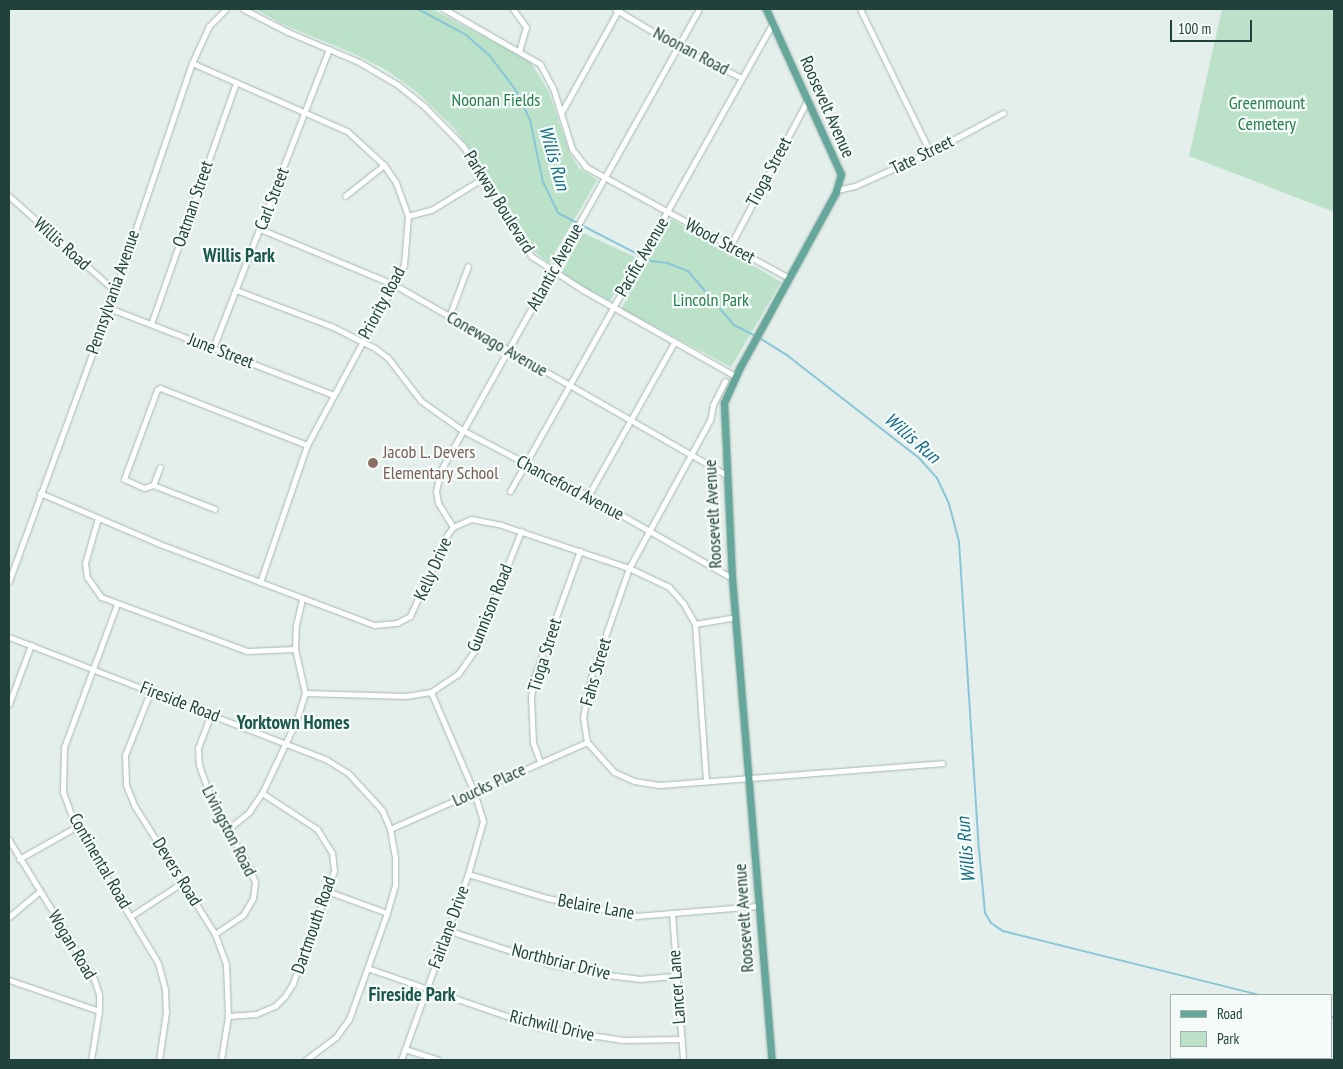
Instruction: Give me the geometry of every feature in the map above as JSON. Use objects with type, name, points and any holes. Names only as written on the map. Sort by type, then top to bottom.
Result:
[{"type":"main road","name":"Roosevelt Avenue","points":[[766,9],[841,174],[837,190],[735,376],[724,403],[732,578],[772,1060]]},
{"type":"street","name":"Pennsylvania Avenue","points":[[9,581],[40,492],[109,308],[192,63],[208,26],[226,9]]},
{"type":"street","name":"Parkway Boulevard","points":[[242,9],[378,72],[425,107],[463,146],[485,177],[525,250],[554,272],[613,308],[735,376]]},
{"type":"street","name":"Wood Street","points":[[444,9],[540,64],[577,156],[604,180],[789,278]]},
{"type":"street","points":[[513,9],[526,27],[519,51]]},
{"type":"street","points":[[561,113],[618,9]]},
{"type":"street","name":"Noonan Road","points":[[618,9],[678,47],[742,78]]},
{"type":"street","name":"Atlantic Avenue","points":[[453,527],[442,512],[436,491],[442,470],[462,430],[554,272],[699,9]]},
{"type":"street","points":[[860,9],[930,152]]},
{"type":"street","name":"Pacific Avenue","points":[[510,491],[773,23]]},
{"type":"street","name":"Carl Street","points":[[214,348],[329,49]]},
{"type":"street","name":"Priority Road","points":[[192,63],[236,83],[305,110],[347,131],[384,165],[396,183],[408,216],[404,265],[306,444],[260,582]]},
{"type":"street","name":"Oatman Street","points":[[151,324],[236,83]]},
{"type":"street","name":"Tioga Street","points":[[730,246],[808,99]]},
{"type":"street","name":"Tate Street","points":[[837,190],[855,186],[930,152],[1003,113]]},
{"type":"street","points":[[345,196],[384,165]]},
{"type":"street","points":[[408,216],[431,210],[485,177]]},
{"type":"street","name":"Willis Road","points":[[9,196],[114,291]]},
{"type":"street","name":"Conewago Avenue","points":[[260,229],[394,284],[507,351],[727,475]]},
{"type":"street","points":[[449,317],[468,266]]},
{"type":"street","name":"Chanceford Avenue","points":[[236,290],[362,341],[388,358],[421,401],[462,430],[588,496],[732,578]]},
{"type":"street","name":"June Street","points":[[109,308],[333,395]]},
{"type":"street","points":[[588,496],[674,343]]},
{"type":"street","name":"Fahs Street","points":[[587,742],[583,717],[591,676],[629,568],[647,530],[710,420],[713,405],[725,381]]},
{"type":"street","points":[[215,509],[161,487],[153,485],[144,488],[124,480],[157,390],[164,388],[174,391],[306,444]]},
{"type":"street","points":[[153,485],[160,467]]},
{"type":"street","name":"Kelly Drive","points":[[40,492],[98,518],[302,599],[374,625],[405,620],[415,610],[453,527],[471,519],[521,531],[629,568],[669,588],[683,603],[695,624],[706,782]]},
{"type":"street","points":[[98,518],[85,563],[86,577],[101,597],[246,652],[295,648]]},
{"type":"street","name":"Gunnison Road","points":[[305,693],[406,696],[431,692],[458,674],[474,651],[521,531]]},
{"type":"street","name":"Tioga Street","points":[[540,762],[534,743],[531,697],[535,675],[580,551]]},
{"type":"street","points":[[228,830],[249,812],[262,793],[287,742],[305,693],[295,648],[296,625],[302,599]]},
{"type":"street","name":"Continental Road","points":[[117,604],[64,747],[62,792],[76,827],[158,963],[164,989],[166,1012],[158,1060]]},
{"type":"street","points":[[695,624],[736,618]]},
{"type":"street","name":"Fireside Road","points":[[9,637],[287,742],[348,773],[382,810],[390,828],[395,857],[395,885],[387,913],[349,1020],[336,1037],[314,1058],[305,1060]]},
{"type":"street","points":[[9,704],[31,646]]},
{"type":"street","name":"Devers Road","points":[[151,690],[125,755],[126,785],[134,805],[215,934],[226,965],[228,1016],[220,1060]]},
{"type":"street","name":"Fairlane Drive","points":[[401,1060],[468,874],[483,821],[474,792],[431,692]]},
{"type":"street","name":"Livingston Road","points":[[211,714],[198,748],[199,765],[216,813],[228,830],[255,882],[253,898],[243,915],[215,934]]},
{"type":"street","points":[[587,742],[614,772],[634,782],[659,785],[750,780],[942,763]]},
{"type":"street","name":"Loucks Place","points":[[390,828],[587,742]]},
{"type":"street","name":"Dartmouth Road","points":[[228,1016],[256,1014],[275,1006],[285,996],[293,983],[334,870],[327,842],[317,829],[262,793]]},
{"type":"street","points":[[19,859],[76,827]]},
{"type":"street","name":"Wogan Road","points":[[9,840],[39,892],[94,979],[99,994],[99,1011],[91,1060]]},
{"type":"street","name":"Belaire Lane","points":[[468,874],[608,913],[636,916],[758,906]]},
{"type":"street","points":[[131,916],[183,882]]},
{"type":"street","points":[[327,891],[387,913]]},
{"type":"street","points":[[9,917],[39,892]]},
{"type":"street","name":"Lancer Lane","points":[[672,913],[684,1060]]},
{"type":"street","name":"Northbriar Drive","points":[[447,930],[551,964],[600,974],[639,979],[676,976]]},
{"type":"street","name":"Richwill Drive","points":[[367,968],[538,1027],[586,1036],[682,1038]]},
{"type":"street","points":[[9,980],[77,1006],[99,1011]]},
{"type":"street","points":[[405,1049],[438,1060]]},
{"type":"green space","name":"Noonan Fields","points":[[255,9],[432,9],[529,60],[549,92],[570,154],[579,168],[597,180],[549,263],[526,245],[499,193],[473,153],[453,127],[418,93],[388,71],[357,55],[282,24]]},
{"type":"green space","name":"Greenmount Cemetery","points":[[1222,9],[1334,9],[1334,212],[1189,156]]},
{"type":"green space","name":"Lincoln Park","points":[[671,219],[781,282],[731,367],[621,309]]},
{"type":"green space","points":[[583,233],[635,257],[610,301],[564,277],[562,272]]},
{"type":"waterway","name":"Willis Run","points":[[418,9],[466,35],[489,55],[515,89],[530,120],[543,182],[558,213],[651,261],[667,263],[688,271],[734,325],[754,335]]},
{"type":"waterway","name":"Willis Run","points":[[758,337],[788,356],[919,458],[937,478],[949,504],[959,542],[979,849],[985,913],[991,923],[1003,931],[1256,994]]},
{"type":"place","name":"Jacob L. Devers Elementary School","points":[[373,463]]},
{"type":"district","name":"Willis Park","points":[[239,256]]},
{"type":"district","name":"Yorktown Homes","points":[[293,723]]},
{"type":"district","name":"Fireside Park","points":[[412,995]]}]
